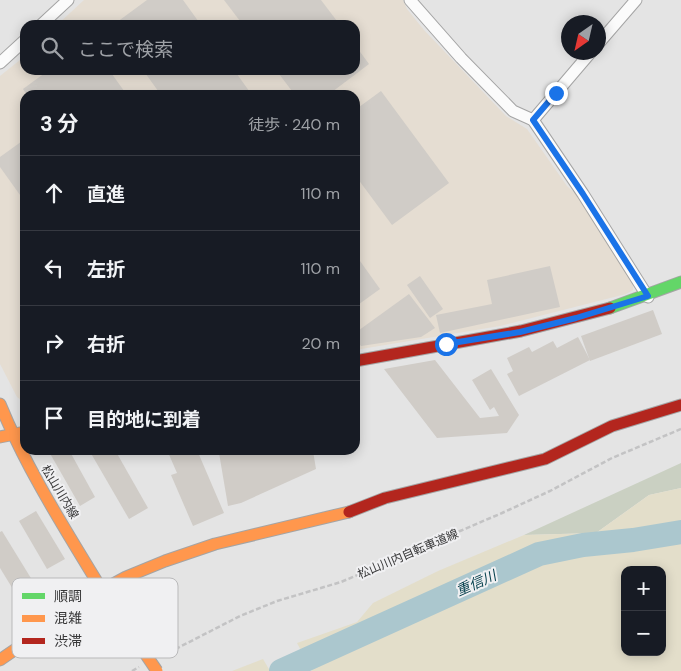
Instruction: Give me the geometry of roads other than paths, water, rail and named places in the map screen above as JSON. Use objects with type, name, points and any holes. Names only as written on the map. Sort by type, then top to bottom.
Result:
[{"type":"street","points":[[46,20],[68,0]]},
{"type":"street","points":[[410,0],[461,58],[513,111],[533,120],[648,296]]},
{"type":"street","points":[[606,35],[636,0]]},
{"type":"street","points":[[0,62],[20,44]]},
{"type":"street","points":[[533,120],[584,60]]},
{"type":"street","points":[[360,360],[520,332],[576,318],[648,296],[681,282]]},
{"type":"street","name":"松山川内線","points":[[0,404],[6,436],[95,578]]},
{"type":"street","points":[[126,578],[215,544],[352,511],[385,498],[545,458],[612,426],[681,405]]},
{"type":"street","points":[[0,427],[6,436],[20,433]]},
{"type":"street","points":[[0,660],[12,653]]},
{"type":"street","name":"松山川内線","points":[[148,658],[157,671]]},
{"type":"waterway","name":"重信川","points":[[281,671],[539,554],[583,545],[633,540],[681,532]]}]
